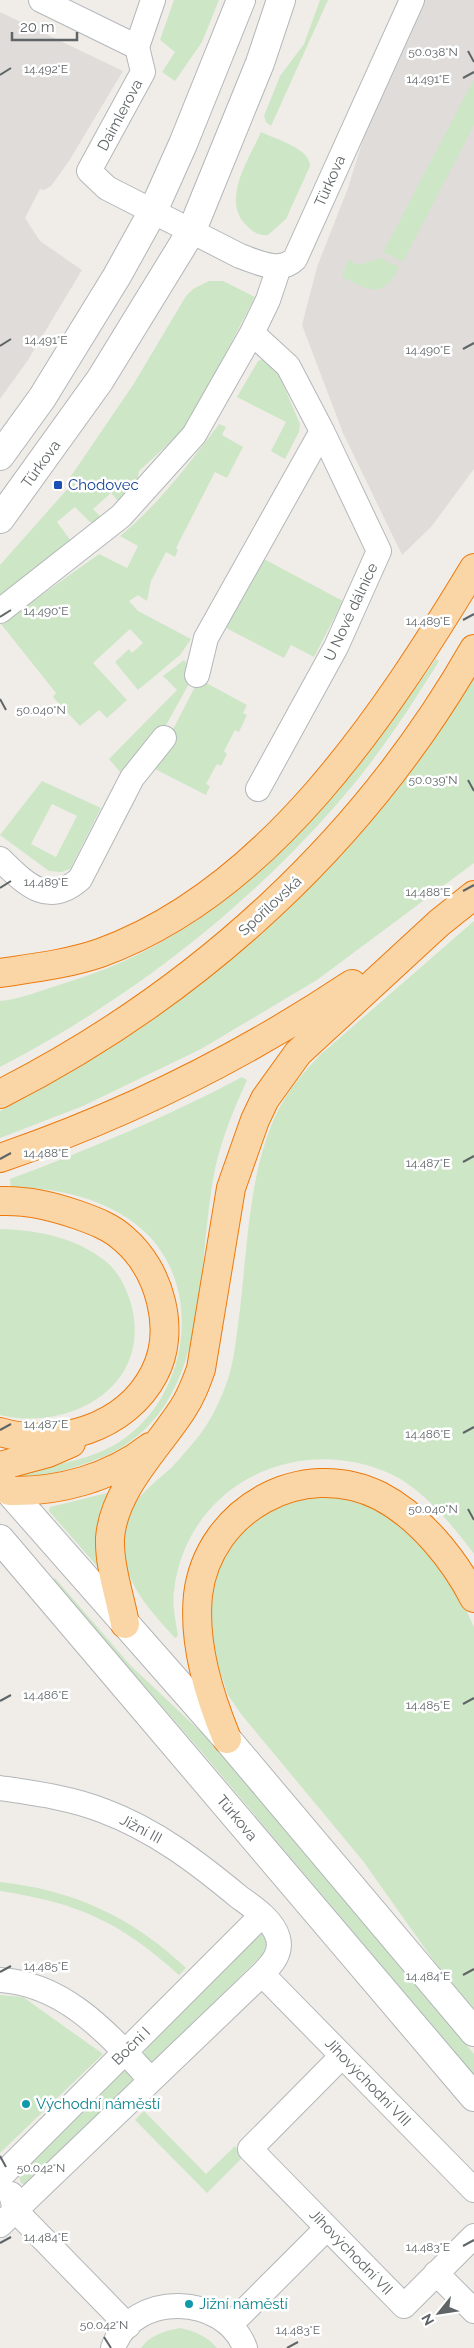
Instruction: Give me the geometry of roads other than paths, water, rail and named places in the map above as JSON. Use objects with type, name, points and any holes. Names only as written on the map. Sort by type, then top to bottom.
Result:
[{"type":"highway","points":[[0,973],[98,954],[128,942],[201,899],[241,868],[304,806],[360,738],[416,659],[474,568]]},
{"type":"highway","name":"Spořilovská","points":[[0,1094],[86,1047],[144,1009],[214,956],[281,897],[323,856],[380,789],[423,730],[474,649]]},
{"type":"highway","points":[[0,1158],[128,1107],[224,1060],[325,1002],[439,923],[474,895]]},
{"type":"highway","points":[[125,1624],[111,1555],[112,1523],[123,1494],[192,1394],[201,1369],[231,1188],[255,1120],[265,1099],[298,1053],[439,923]]},
{"type":"highway","points":[[0,1201],[56,1207],[96,1221],[125,1240],[137,1252],[155,1284],[164,1317],[165,1334],[154,1375],[132,1402],[86,1435],[48,1453],[0,1466]]},
{"type":"highway","points":[[0,1432],[21,1436],[61,1436],[77,1433],[104,1423]]},
{"type":"highway","points":[[3,1487],[30,1492],[62,1487],[114,1470],[141,1455],[169,1429]]},
{"type":"highway","points":[[227,1739],[216,1713],[202,1658],[198,1597],[206,1562],[219,1538],[236,1518],[265,1497],[298,1485],[316,1483],[353,1486],[381,1497],[413,1521],[431,1538],[448,1557],[474,1598]]},
{"type":"main road","points":[[0,456],[42,398],[117,276],[153,211],[183,144],[241,0]]},
{"type":"main road","name":"Türkova","points":[[0,519],[100,380],[192,230],[260,63],[281,0]]},
{"type":"main road","points":[[3,1487],[227,1739],[474,2032]]},
{"type":"main road","name":"Türkova","points":[[0,1539],[474,2097]]},
{"type":"street","points":[[41,0],[137,47],[153,0]]},
{"type":"street","name":"Türkova","points":[[279,267],[288,265],[296,259],[412,0]]},
{"type":"street","name":"Daimlerova","points":[[137,47],[142,72],[89,171],[108,188],[153,211]]},
{"type":"street","points":[[0,611],[63,563],[128,509],[194,435],[252,333],[268,300],[279,267],[258,263],[240,256],[153,211]]},
{"type":"street","name":"U Nové dálnice","points":[[252,333],[288,366],[322,431],[379,551],[336,647],[258,789]]},
{"type":"street","points":[[197,675],[206,638],[322,431]]},
{"type":"street","points":[[0,859],[26,883],[44,891],[64,890],[80,879],[132,778],[164,738]]},
{"type":"street","name":"Jižní III","points":[[0,1788],[33,1793],[103,1810],[140,1827],[204,1868],[262,1915],[278,1938],[279,1950],[274,1961],[262,1974]]},
{"type":"street","name":"Boční I","points":[[2,2172],[262,1915]]},
{"type":"street","points":[[5,2214],[151,2080],[262,1974]]},
{"type":"street","name":"Jihovýchodní VIII","points":[[262,1974],[474,2190]]},
{"type":"street","points":[[0,1980],[12,1981],[38,1989],[74,2006],[97,2024],[151,2080]]},
{"type":"street","name":"Jihovýchodní VII","points":[[342,2056],[250,2149],[404,2306],[436,2273]]},
{"type":"street","points":[[2,2172],[5,2214],[120,2319]]},
{"type":"street","points":[[230,2325],[327,2228]]},
{"type":"street","points":[[474,2236],[436,2273],[474,2311]]},
{"type":"street","points":[[120,2319],[168,2306],[190,2306],[212,2312],[230,2325],[245,2348]]},
{"type":"street","points":[[113,2348],[120,2319]]},
{"type":"place","name":"Chodovec","points":[[58,485]]},
{"type":"place","name":"Východní náměstí","points":[[26,2104]]},
{"type":"place","name":"Jižní náměstí","points":[[189,2304]]}]
